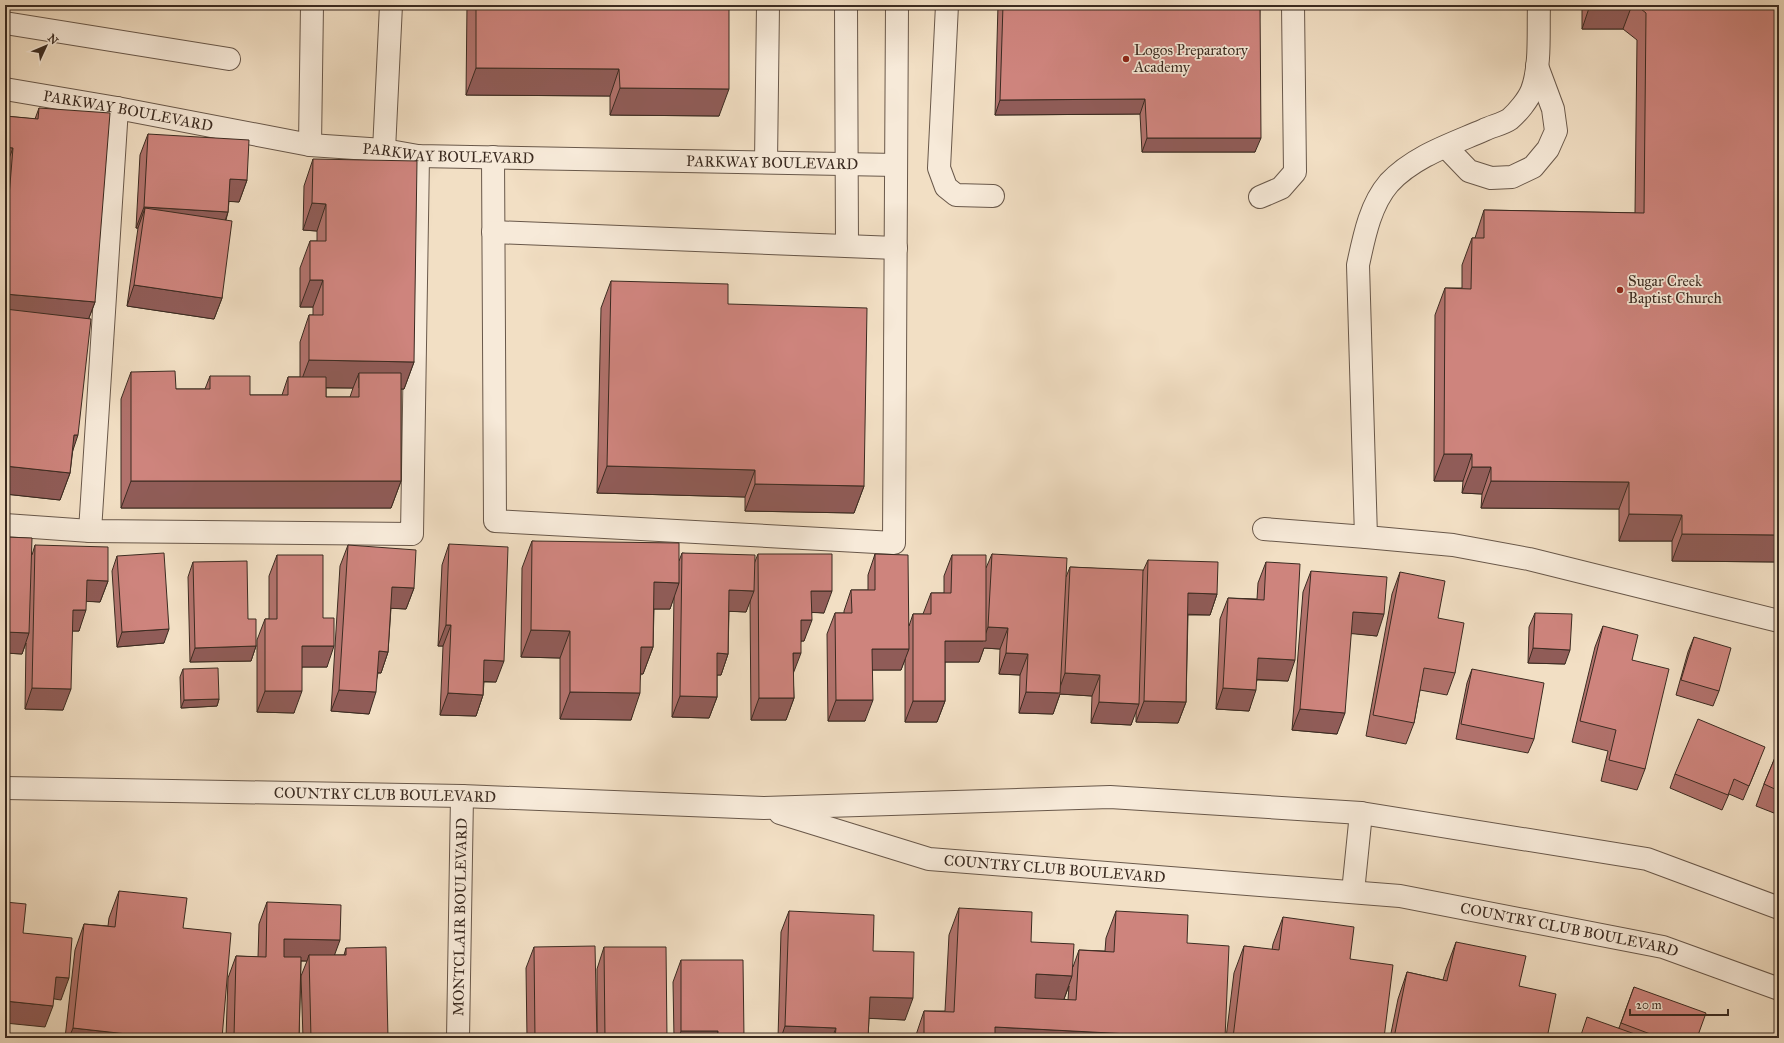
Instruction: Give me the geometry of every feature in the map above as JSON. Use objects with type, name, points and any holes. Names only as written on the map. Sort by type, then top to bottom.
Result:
[{"type":"street","points":[[5,14],[7,5]]},
{"type":"street","points":[[310,145],[312,5]]},
{"type":"street","points":[[384,150],[392,5]]},
{"type":"street","points":[[766,162],[768,5]]},
{"type":"street","points":[[846,5],[847,246]]},
{"type":"street","points":[[493,157],[495,521],[894,543],[897,5]]},
{"type":"street","points":[[947,5],[939,168],[946,187],[956,195],[993,196]]},
{"type":"street","points":[[1260,197],[1280,188],[1295,172],[1293,5]]},
{"type":"street","points":[[1366,537],[1358,265],[1373,209],[1388,184],[1402,171],[1424,157],[1509,119],[1522,106],[1532,90],[1537,66],[1539,5]]},
{"type":"street","points":[[5,23],[230,59]]},
{"type":"street","points":[[1446,147],[1469,171],[1491,178],[1512,177],[1533,167],[1548,149],[1556,131],[1553,109],[1537,66]]},
{"type":"street","name":"PARKWAY BOULEVARD","points":[[5,89],[117,108],[310,145],[384,150],[418,156],[896,165]]},
{"type":"street","points":[[90,531],[117,108]]},
{"type":"street","points":[[5,525],[90,531],[412,534],[418,156]]},
{"type":"street","points":[[493,232],[896,248]]},
{"type":"street","points":[[1264,529],[1453,544],[1529,559],[1779,621]]},
{"type":"street","name":"COUNTRY CLUB BOULEVARD","points":[[5,788],[462,796],[764,808],[1110,797],[1361,813],[1647,859],[1779,908]]},
{"type":"street","name":"MONTCLAIR BOULEVARD","points":[[458,1038],[462,796]]},
{"type":"street","name":"COUNTRY CLUB BOULEVARD","points":[[764,808],[929,859],[1400,896],[1663,947],[1779,988]]},
{"type":"street","points":[[1353,892],[1361,813]]},
{"type":"building","points":[[476,5],[729,5],[729,89],[620,88],[619,69],[476,68]]},
{"type":"building","name":"Logos Preparatory Academy","points":[[1003,5],[1260,5],[1261,138],[1147,138],[1145,99],[1000,100]]},
{"type":"building","name":"Sugar Creek Baptist Church","points":[[1636,5],[1779,5],[1779,535],[1682,534],[1682,515],[1629,514],[1629,482],[1491,481],[1491,467],[1472,467],[1472,454],[1444,454],[1445,288],[1471,289],[1472,238],[1484,238],[1484,210],[1644,213],[1646,13]]},
{"type":"building","points":[[39,108],[110,113],[95,302],[5,294],[5,245],[13,148],[5,147],[5,116],[38,119]]},
{"type":"building","points":[[148,134],[249,140],[247,180],[230,179],[228,212],[144,207]]},
{"type":"building","points":[[313,159],[417,161],[414,362],[309,360],[309,315],[323,315],[323,280],[310,280],[310,241],[326,241],[326,204],[312,203]]},
{"type":"building","points":[[145,208],[232,221],[222,298],[134,285]]},
{"type":"building","points":[[611,281],[728,284],[728,304],[867,308],[864,486],[755,484],[755,470],[607,466]]},
{"type":"building","points":[[5,309],[91,319],[78,435],[74,435],[70,473],[5,466]]},
{"type":"building","points":[[175,371],[176,389],[210,389],[210,376],[250,376],[250,395],[288,395],[288,377],[326,377],[326,397],[359,397],[359,373],[401,373],[401,481],[131,481],[131,372]]},
{"type":"building","points":[[5,537],[32,538],[29,633],[5,632]]},
{"type":"building","points":[[532,541],[679,543],[679,583],[654,582],[653,647],[641,647],[640,693],[570,692],[570,631],[531,630]]},
{"type":"building","points":[[449,544],[508,547],[504,661],[484,660],[483,695],[448,693],[451,625],[446,625]]},
{"type":"building","points":[[35,545],[108,547],[108,581],[87,580],[86,610],[73,610],[71,689],[32,688]]},
{"type":"building","points":[[348,545],[416,550],[414,588],[392,587],[388,652],[379,651],[376,692],[339,690]]},
{"type":"building","points":[[164,553],[169,629],[122,632],[117,556]]},
{"type":"building","points":[[682,553],[755,555],[754,591],[729,590],[728,654],[717,653],[717,697],[680,696]]},
{"type":"building","points":[[758,554],[832,554],[832,591],[811,591],[812,620],[801,620],[801,653],[793,653],[794,698],[759,698]]},
{"type":"building","points":[[875,554],[908,555],[909,649],[872,649],[873,700],[836,700],[835,613],[852,613],[851,590],[875,590]]},
{"type":"building","points":[[992,554],[1067,558],[1060,693],[1026,692],[1028,654],[1006,653],[1008,628],[988,627]]},
{"type":"building","points":[[277,555],[323,555],[323,618],[334,618],[334,646],[302,646],[302,691],[265,691],[265,619],[277,619]]},
{"type":"building","points":[[952,555],[986,555],[986,641],[945,641],[945,701],[913,701],[913,614],[931,614],[931,593],[951,593]]},
{"type":"building","points":[[1148,560],[1218,562],[1217,594],[1188,593],[1186,702],[1144,701]]},
{"type":"building","points":[[247,561],[248,619],[256,619],[256,646],[195,648],[193,562]]},
{"type":"building","points":[[1266,562],[1300,564],[1295,660],[1258,658],[1256,690],[1223,688],[1228,598],[1264,600]]},
{"type":"building","points":[[1070,567],[1143,570],[1139,704],[1099,702],[1100,675],[1065,673]]},
{"type":"building","points":[[1311,571],[1387,577],[1384,614],[1353,612],[1345,713],[1300,709]]},
{"type":"building","points":[[1400,572],[1445,581],[1438,618],[1464,623],[1455,673],[1424,668],[1414,723],[1373,715]]},
{"type":"building","points":[[1535,613],[1572,614],[1570,650],[1533,648]]},
{"type":"building","points":[[1603,626],[1638,635],[1632,660],[1669,669],[1645,769],[1609,760],[1616,730],[1580,721]]},
{"type":"building","points":[[1694,637],[1731,648],[1719,691],[1681,680]]},
{"type":"building","points":[[218,668],[219,699],[184,700],[183,669]]},
{"type":"building","points":[[1472,669],[1544,683],[1534,739],[1461,724]]},
{"type":"building","points":[[1698,719],[1765,747],[1749,786],[1734,779],[1728,795],[1675,774]]},
{"type":"building","points":[[1779,748],[1779,791],[1764,784]]},
{"type":"building","points":[[119,891],[187,898],[183,928],[231,933],[222,1038],[163,1038],[73,1028],[84,924],[115,927]]},
{"type":"building","points":[[5,902],[26,904],[23,933],[72,938],[69,978],[56,977],[53,1006],[5,1001]]},
{"type":"building","points":[[267,902],[341,905],[340,940],[284,939],[284,957],[301,957],[299,1038],[234,1037],[236,956],[266,957]]},
{"type":"building","points":[[959,908],[1032,912],[1031,942],[1074,944],[1072,976],[1036,974],[1035,998],[1076,1000],[1079,950],[1114,952],[1116,911],[1188,915],[1187,943],[1229,946],[1225,1038],[995,1027],[995,1038],[924,1038],[924,1011],[954,1012]]},
{"type":"building","points":[[789,911],[874,915],[873,951],[914,952],[913,998],[870,997],[868,1038],[835,1038],[836,1028],[785,1026]]},
{"type":"building","points":[[1283,917],[1354,927],[1350,959],[1393,965],[1384,1038],[1233,1038],[1244,946],[1279,950]]},
{"type":"building","points":[[1456,942],[1526,956],[1519,986],[1556,994],[1547,1038],[1394,1038],[1407,972],[1447,981]]},
{"type":"building","points":[[595,946],[597,1038],[535,1038],[534,947]]},
{"type":"building","points":[[386,947],[388,1038],[311,1038],[309,955],[346,955],[346,948]]},
{"type":"building","points":[[604,947],[666,947],[667,1038],[605,1038]]},
{"type":"building","points":[[681,960],[743,960],[744,1038],[718,1038],[718,1031],[681,1031]]},
{"type":"building","points":[[1634,987],[1706,1013],[1697,1038],[1661,1038],[1621,1023]]},
{"type":"building","points":[[1587,1017],[1646,1038],[1580,1038]]},
{"type":"place","name":"Logos Preparatory Academy","points":[[1126,59]]},
{"type":"place","name":"Sugar Creek Baptist Church","points":[[1620,290]]}]
